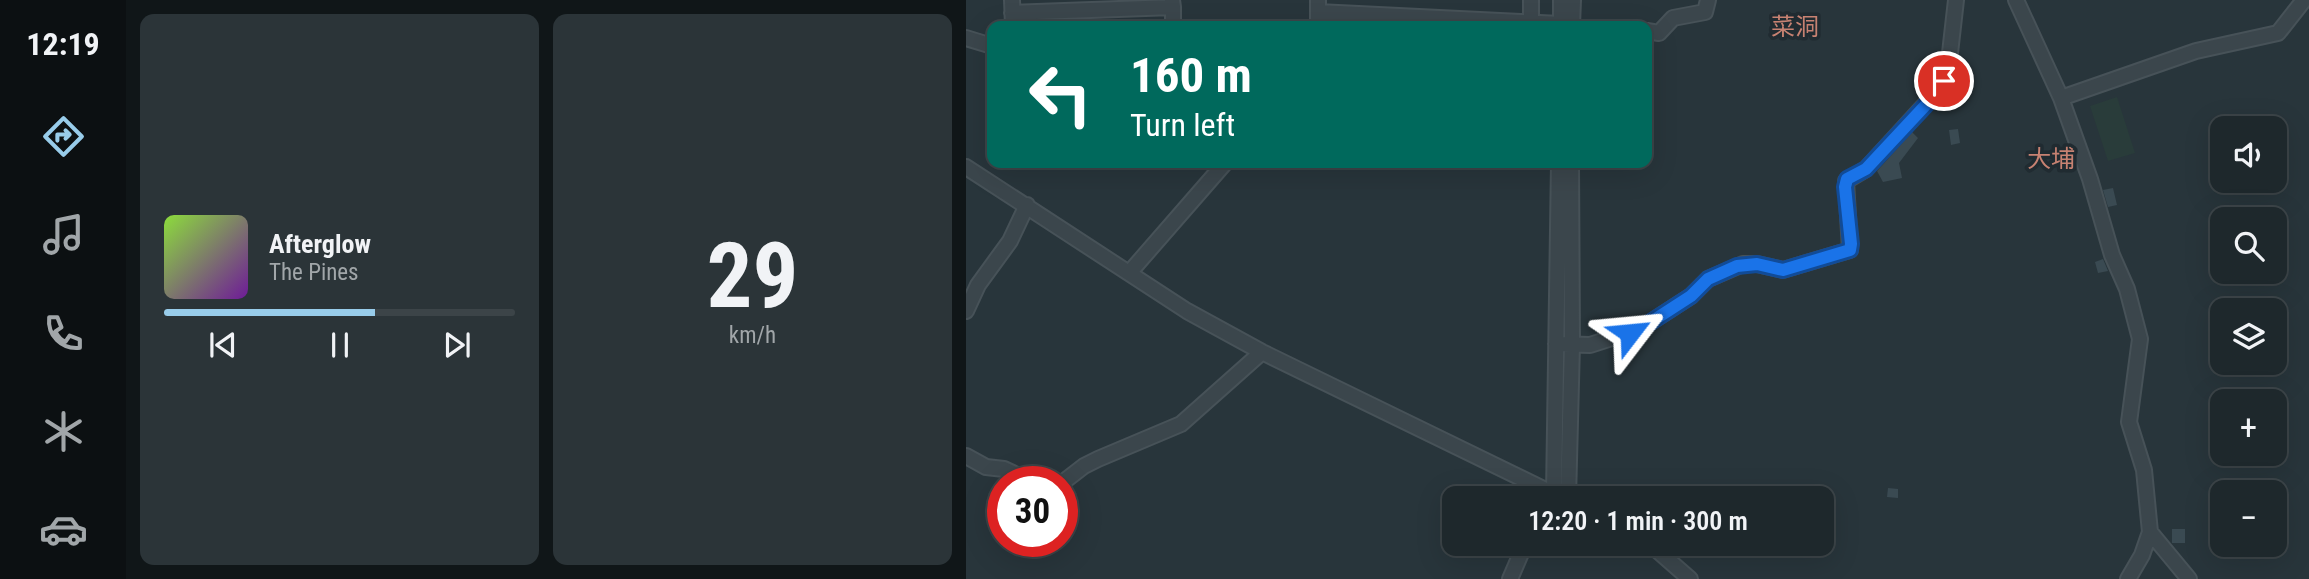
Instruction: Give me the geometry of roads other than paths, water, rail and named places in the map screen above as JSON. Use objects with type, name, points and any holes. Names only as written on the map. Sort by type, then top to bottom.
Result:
[{"type":"street","points":[[1531,0],[1531,21]]},
{"type":"street","points":[[1562,0],[1565,21]]},
{"type":"street","points":[[1566,21],[1573,0]]},
{"type":"street","points":[[1652,32],[1659,33],[1673,18],[1705,12],[1708,0]]},
{"type":"street","points":[[1556,344],[1590,345],[1640,329],[1691,296],[1708,279],[1737,266],[1757,264],[1783,270],[1850,250],[1846,181],[1866,169],[1940,88],[1949,62],[1956,0]]},
{"type":"street","points":[[2016,0],[2061,98],[2090,179],[2112,256],[2127,289],[2140,340],[2129,422],[2144,470],[2150,532],[2142,555],[2128,579]]},
{"type":"street","points":[[2061,98],[2196,51],[2278,33],[2304,0]]},
{"type":"street","points":[[1012,13],[1173,4]]},
{"type":"street","points":[[1318,13],[1488,21]]},
{"type":"street","points":[[966,38],[987,44]]},
{"type":"street","points":[[966,167],[1187,311],[1262,352],[1535,486]]},
{"type":"street","points":[[1130,272],[1221,168]]},
{"type":"street","points":[[1559,168],[1556,344],[1559,486]]},
{"type":"street","points":[[1560,486],[1572,344],[1571,168]]},
{"type":"street","points":[[966,311],[978,285],[1010,241],[1027,205]]},
{"type":"street","points":[[1078,471],[1181,424],[1262,352]]},
{"type":"street","points":[[966,456],[987,467]]},
{"type":"street","points":[[2150,532],[2189,579]]},
{"type":"street","points":[[1510,579],[1520,556]]},
{"type":"street","points":[[1664,556],[1690,579]]},
{"type":"district","name":"菜洞","points":[[1795,27]]},
{"type":"district","name":"大埔","points":[[2051,159]]}]
